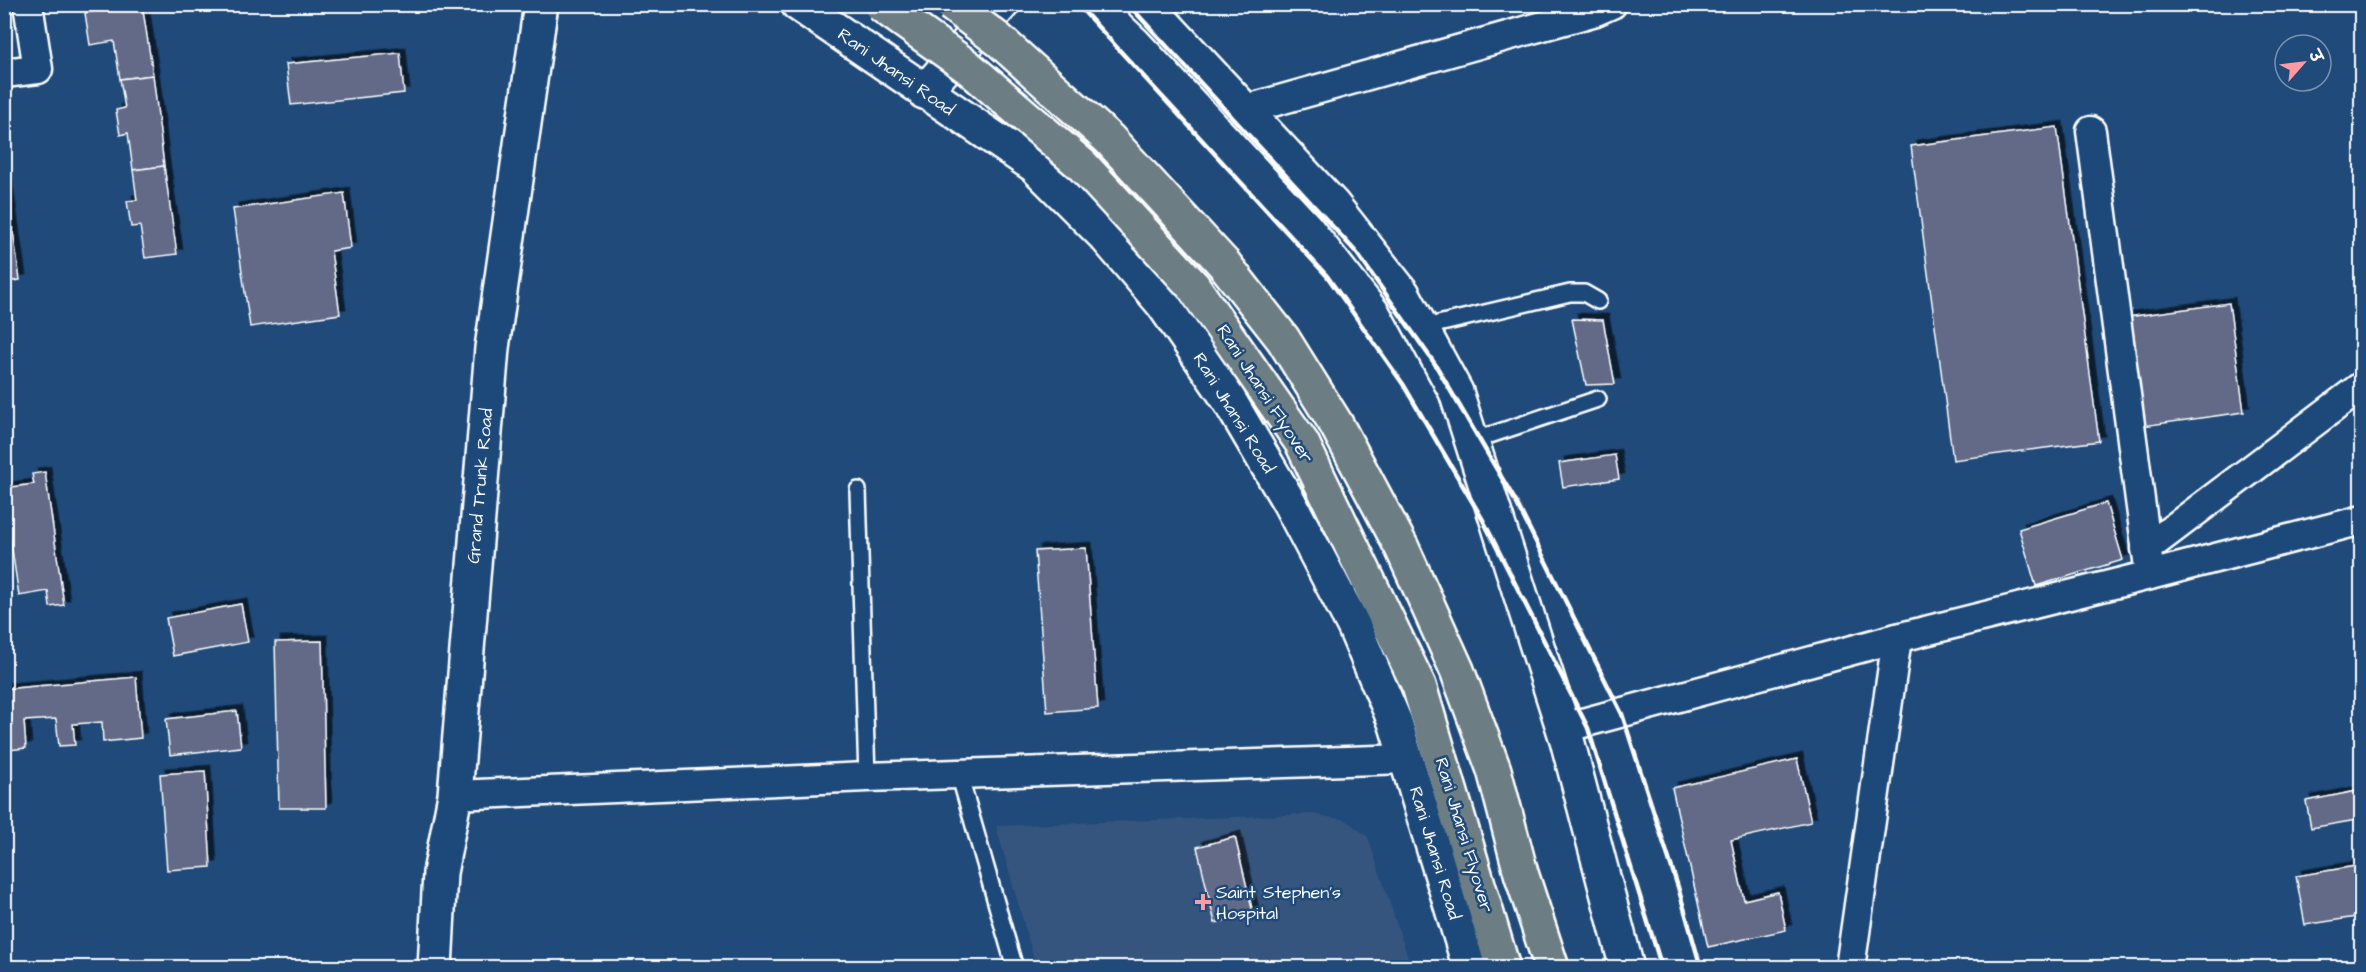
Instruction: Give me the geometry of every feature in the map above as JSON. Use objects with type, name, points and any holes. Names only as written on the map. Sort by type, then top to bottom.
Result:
[{"type":"main road","name":"Rani Jhansi Road","points":[[798,4],[1035,166],[1104,236],[1163,304],[1229,400],[1289,502],[1354,626],[1395,722],[1470,968]]},
{"type":"main road","name":"Rani Jhansi Flyover","points":[[880,4],[968,67],[1082,165],[1193,286],[1302,443],[1419,686],[1503,968]]},
{"type":"main road","points":[[951,4],[999,40],[1109,139],[1194,231],[1225,265],[1283,339],[1336,424],[1402,548],[1457,670],[1494,770],[1521,873],[1552,968]]},
{"type":"main road","points":[[924,92],[1002,4]]},
{"type":"main road","points":[[1143,4],[1160,19],[1333,204],[1403,294],[1456,392],[1564,728],[1627,968]]},
{"type":"main road","name":"Grand Trunk Road","points":[[435,968],[440,873],[455,795],[492,348],[543,5]]},
{"type":"street","points":[[4,73],[38,69],[28,4]]},
{"type":"street","points":[[1245,110],[1596,11],[1612,4]]},
{"type":"street","points":[[2091,131],[2148,562]]},
{"type":"street","points":[[2148,562],[2361,386]]},
{"type":"street","points":[[1564,728],[1897,638],[2148,562],[2361,520]]},
{"type":"street","points":[[1851,968],[1897,638]]},
{"type":"street","points":[[455,795],[867,777],[1407,759]]},
{"type":"lane","points":[[1421,328],[1570,293],[1584,293],[1598,301]]},
{"type":"lane","points":[[1472,441],[1598,399]]},
{"type":"lane","points":[[858,490],[867,777]]},
{"type":"lane","points":[[959,774],[1015,968]]},
{"type":"shaded area","name":"Saint Stephen's Hospital","points":[[1312,814],[1346,820],[1368,837],[1411,967],[1036,967],[996,826]]},
{"type":"building","points":[[107,4],[142,4],[153,75],[120,79],[114,41],[90,45],[85,13],[108,9]]},
{"type":"building","points":[[400,53],[404,93],[291,105],[286,64]]},
{"type":"building","points":[[153,75],[164,166],[133,170],[128,133],[120,135],[116,110],[125,108],[120,79]]},
{"type":"building","points":[[2057,127],[2099,441],[1953,460],[1911,146]]},
{"type":"building","points":[[164,166],[177,254],[145,258],[140,226],[131,227],[127,201],[137,200],[133,170]]},
{"type":"building","points":[[4,169],[20,280],[6,282],[4,275]]},
{"type":"building","points":[[344,193],[351,248],[331,251],[340,314],[250,327],[233,209]]},
{"type":"building","points":[[2229,303],[2244,412],[2143,426],[2128,317]]},
{"type":"building","points":[[1572,319],[1603,320],[1615,384],[1586,385]]},
{"type":"building","points":[[1615,455],[1619,479],[1563,487],[1559,463]]},
{"type":"building","points":[[45,472],[64,605],[50,607],[48,591],[19,596],[4,496],[4,488],[34,484],[32,474]]},
{"type":"building","points":[[2106,503],[2123,560],[2036,586],[2019,529]]},
{"type":"building","points":[[1086,548],[1098,708],[1047,712],[1035,551]]},
{"type":"building","points":[[241,604],[248,642],[173,656],[166,618]]},
{"type":"building","points":[[322,641],[326,808],[279,808],[275,642]]},
{"type":"building","points":[[136,677],[141,738],[103,742],[102,722],[73,724],[75,745],[59,746],[56,719],[24,721],[26,748],[8,750],[4,726],[4,689]]},
{"type":"building","points":[[237,711],[241,747],[170,755],[166,719]]},
{"type":"building","points":[[1797,759],[1811,822],[1731,840],[1744,900],[1778,892],[1786,930],[1708,947],[1672,788]]},
{"type":"building","points":[[205,771],[211,867],[167,870],[160,774]]},
{"type":"building","points":[[2362,790],[2362,819],[2311,828],[2306,801]]},
{"type":"building","points":[[1235,837],[1253,913],[1215,923],[1197,847]]},
{"type":"building","points":[[2362,865],[2362,916],[2305,925],[2296,876]]},
{"type":"railway","points":[[1077,4],[1327,276],[1403,384],[1483,520],[1588,728],[1662,968]]},
{"type":"railway","points":[[1128,4],[1356,252],[1435,364],[1516,502],[1622,714],[1678,887],[1701,968]]},
{"type":"place","name":"Saint Stephen's Hospital","points":[[1203,902]]}]
